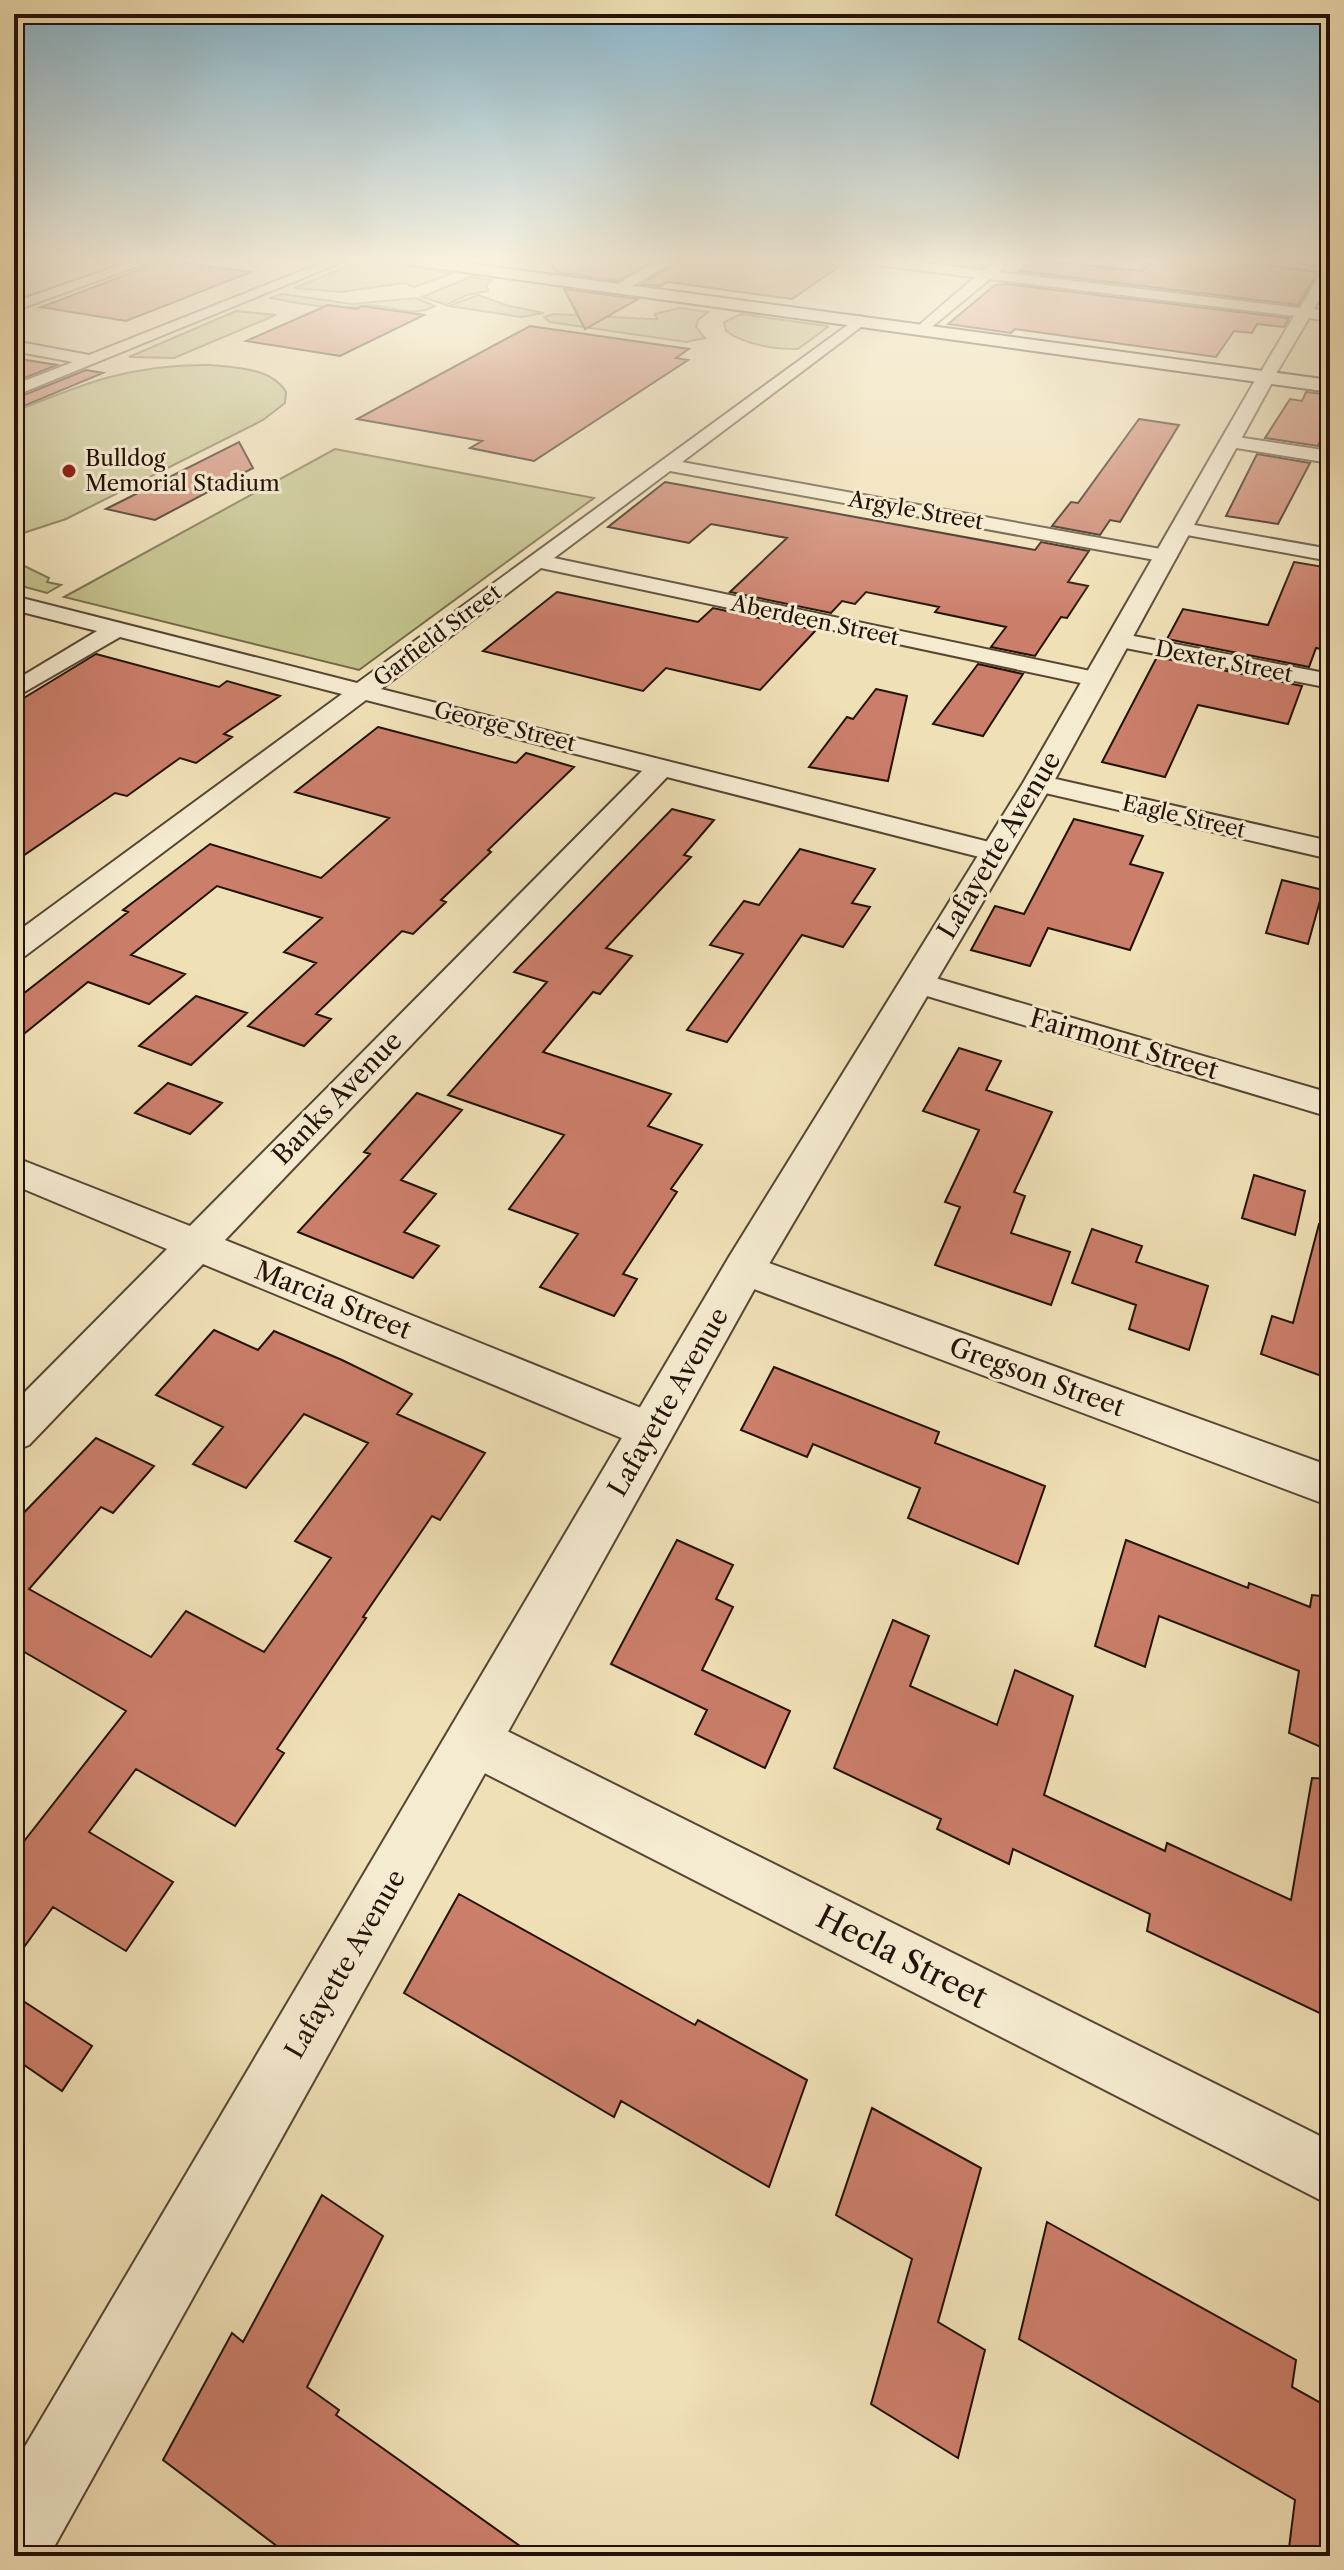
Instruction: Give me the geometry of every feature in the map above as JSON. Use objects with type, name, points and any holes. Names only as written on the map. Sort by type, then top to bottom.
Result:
[{"type":"street","points":[[14,391],[41,380]]},
{"type":"street","name":"Garfield Street","points":[[14,949],[781,380]]},
{"type":"street","name":"Lafayette Avenue","points":[[14,2540],[744,1269],[1038,783],[1264,380]]},
{"type":"street","points":[[1287,380],[1330,386]]},
{"type":"street","points":[[1230,442],[1330,457]]},
{"type":"street","name":"Argyle Street","points":[[667,465],[1166,556]]},
{"type":"street","points":[[1183,529],[1330,555]]},
{"type":"street","name":"Aberdeen Street","points":[[536,561],[1106,660]]},
{"type":"street","name":"George Street","points":[[14,603],[995,852]]},
{"type":"street","points":[[14,691],[117,629]]},
{"type":"street","name":"Dexter Street","points":[[1106,660],[1330,681]]},
{"type":"street","name":"Banks Avenue","points":[[14,1432],[662,766]]},
{"type":"street","name":"Eagle Street","points":[[1038,783],[1330,850]]},
{"type":"street","name":"Fairmont Street","points":[[918,983],[1330,1105]]},
{"type":"street","name":"Marcia Street","points":[[14,1170],[651,1431]]},
{"type":"street","name":"Gregson Street","points":[[744,1269],[1330,1486]]},
{"type":"street","name":"Hecla Street","points":[[473,1740],[1330,2174]]},
{"type":"shaded area","name":"Bulldog Memorial Stadium","points":[[100,380],[275,380],[286,392],[285,403],[263,420],[66,519],[14,536],[14,412]]},
{"type":"shaded area","points":[[335,449],[594,498],[359,670],[64,597]]},
{"type":"shaded area","points":[[14,561],[49,578],[47,582],[61,585],[47,593],[14,584]]},
{"type":"building","points":[[61,380],[86,380],[14,410],[14,399]]},
{"type":"building","points":[[430,380],[658,380],[534,461],[470,448],[482,441],[357,419]]},
{"type":"building","points":[[1306,392],[1330,395],[1330,441],[1321,439],[1318,446],[1265,438],[1290,399],[1302,401]]},
{"type":"building","points":[[1139,419],[1179,425],[1120,522],[1110,520],[1100,535],[1052,526],[1071,502],[1078,503]]},
{"type":"building","name":"Bulldog Memorial Stadium","points":[[239,442],[253,468],[155,520],[106,509]]},
{"type":"building","points":[[1257,454],[1310,463],[1278,524],[1226,516]]},
{"type":"building","points":[[665,482],[1035,550],[1041,542],[1089,551],[1068,582],[1088,586],[1067,618],[1061,617],[1035,656],[991,647],[1006,627],[935,612],[939,607],[866,592],[855,604],[842,601],[831,613],[730,592],[787,538],[711,524],[689,543],[608,527]]},
{"type":"building","points":[[1294,562],[1330,568],[1330,651],[1316,648],[1309,667],[1167,639],[1183,609],[1268,625]]},
{"type":"building","points":[[557,592],[698,622],[713,608],[816,630],[760,690],[666,668],[643,691],[483,651]]},
{"type":"building","points":[[96,654],[219,687],[227,681],[280,696],[224,734],[232,737],[196,763],[180,758],[127,796],[115,793],[14,862],[14,704]]},
{"type":"building","points":[[1157,657],[1302,686],[1288,724],[1198,705],[1165,777],[1102,762]]},
{"type":"building","points":[[978,664],[1023,674],[983,736],[933,724]]},
{"type":"building","points":[[876,689],[907,696],[888,781],[809,767],[847,717],[853,719]]},
{"type":"building","points":[[378,727],[516,763],[526,753],[574,767],[488,850],[491,852],[441,900],[446,902],[413,934],[402,931],[316,1014],[331,1019],[304,1046],[248,1026],[316,963],[284,952],[322,918],[217,886],[131,955],[185,974],[149,1004],[88,982],[14,1042],[14,1001],[128,912],[123,910],[210,844],[321,878],[389,818],[295,792]]},
{"type":"building","points":[[672,809],[714,820],[684,855],[691,857],[606,948],[632,956],[600,994],[593,992],[543,1052],[671,1094],[648,1126],[702,1145],[671,1189],[677,1192],[623,1274],[637,1279],[614,1316],[540,1287],[578,1234],[509,1209],[564,1135],[448,1095],[547,982],[514,972]]},
{"type":"building","points":[[1074,819],[1143,836],[1130,864],[1163,873],[1130,950],[1048,928],[1030,966],[971,950],[995,906],[1024,914]]},
{"type":"building","points":[[800,849],[875,869],[852,903],[870,907],[843,947],[802,935],[727,1042],[687,1030],[743,954],[710,945],[744,901],[759,905]]},
{"type":"building","points":[[1282,880],[1323,890],[1308,944],[1266,933]]},
{"type":"building","points":[[196,996],[247,1013],[191,1065],[139,1046]]},
{"type":"building","points":[[959,1048],[1001,1061],[986,1090],[1052,1112],[1014,1192],[1025,1196],[1011,1233],[1070,1252],[1051,1305],[935,1265],[960,1207],[945,1202],[979,1130],[923,1111]]},
{"type":"building","points":[[168,1083],[222,1103],[190,1134],[135,1113]]},
{"type":"building","points":[[417,1093],[462,1110],[401,1180],[436,1194],[404,1232],[439,1246],[413,1278],[298,1232],[370,1154],[364,1152]]},
{"type":"building","points":[[1254,1175],[1305,1191],[1295,1235],[1242,1218]]},
{"type":"building","points":[[1319,1224],[1330,1225],[1330,1379],[1261,1354],[1272,1316],[1293,1323]]},
{"type":"building","points":[[1092,1229],[1142,1246],[1136,1262],[1208,1286],[1189,1350],[1129,1329],[1136,1305],[1072,1283]]},
{"type":"building","points":[[214,1330],[258,1350],[274,1331],[342,1360],[412,1394],[397,1414],[485,1453],[440,1520],[432,1516],[363,1617],[366,1618],[277,1749],[284,1753],[235,1826],[136,1769],[89,1832],[173,1882],[126,1951],[53,1907],[14,1961],[14,1854],[126,1711],[14,1646],[14,1523],[96,1438],[154,1466],[113,1513],[101,1507],[29,1589],[151,1657],[186,1611],[264,1652],[331,1558],[295,1541],[368,1443],[304,1414],[246,1488],[193,1464],[223,1427],[156,1395]]},
{"type":"building","points":[[774,1367],[939,1432],[935,1443],[1045,1486],[1018,1564],[908,1518],[920,1488],[813,1444],[807,1457],[741,1430]]},
{"type":"building","points":[[677,1540],[733,1565],[716,1599],[733,1607],[702,1670],[790,1711],[765,1768],[695,1734],[707,1710],[611,1664]]},
{"type":"building","points":[[1126,1540],[1248,1588],[1249,1583],[1310,1607],[1312,1595],[1330,1597],[1330,1751],[1289,1733],[1299,1671],[1159,1616],[1145,1667],[1095,1646]]},
{"type":"building","points":[[893,1620],[929,1636],[910,1686],[997,1725],[1015,1670],[1073,1696],[1044,1795],[1165,1851],[1167,1843],[1291,1900],[1312,1778],[1330,1779],[1330,2018],[1147,1931],[1150,1914],[1013,1849],[1009,1864],[937,1829],[941,1819],[834,1768]]},
{"type":"building","points":[[459,1894],[695,2025],[698,2020],[807,2080],[769,2187],[621,2101],[614,2117],[404,1993]]},
{"type":"building","points":[[14,1995],[92,2046],[62,2091],[14,2058]]},
{"type":"building","points":[[872,2108],[981,2168],[938,2322],[985,2350],[958,2458],[871,2404],[912,2259],[836,2215]]},
{"type":"building","points":[[322,2195],[383,2236],[307,2387],[339,2410],[336,2415],[534,2556],[290,2556],[163,2460],[232,2333],[243,2342]]},
{"type":"building","points":[[1047,2222],[1296,2360],[1292,2387],[1330,2408],[1330,2556],[1288,2556],[1295,2500],[1019,2339]]},
{"type":"place","name":"Bulldog Memorial Stadium","points":[[69,471]]}]
